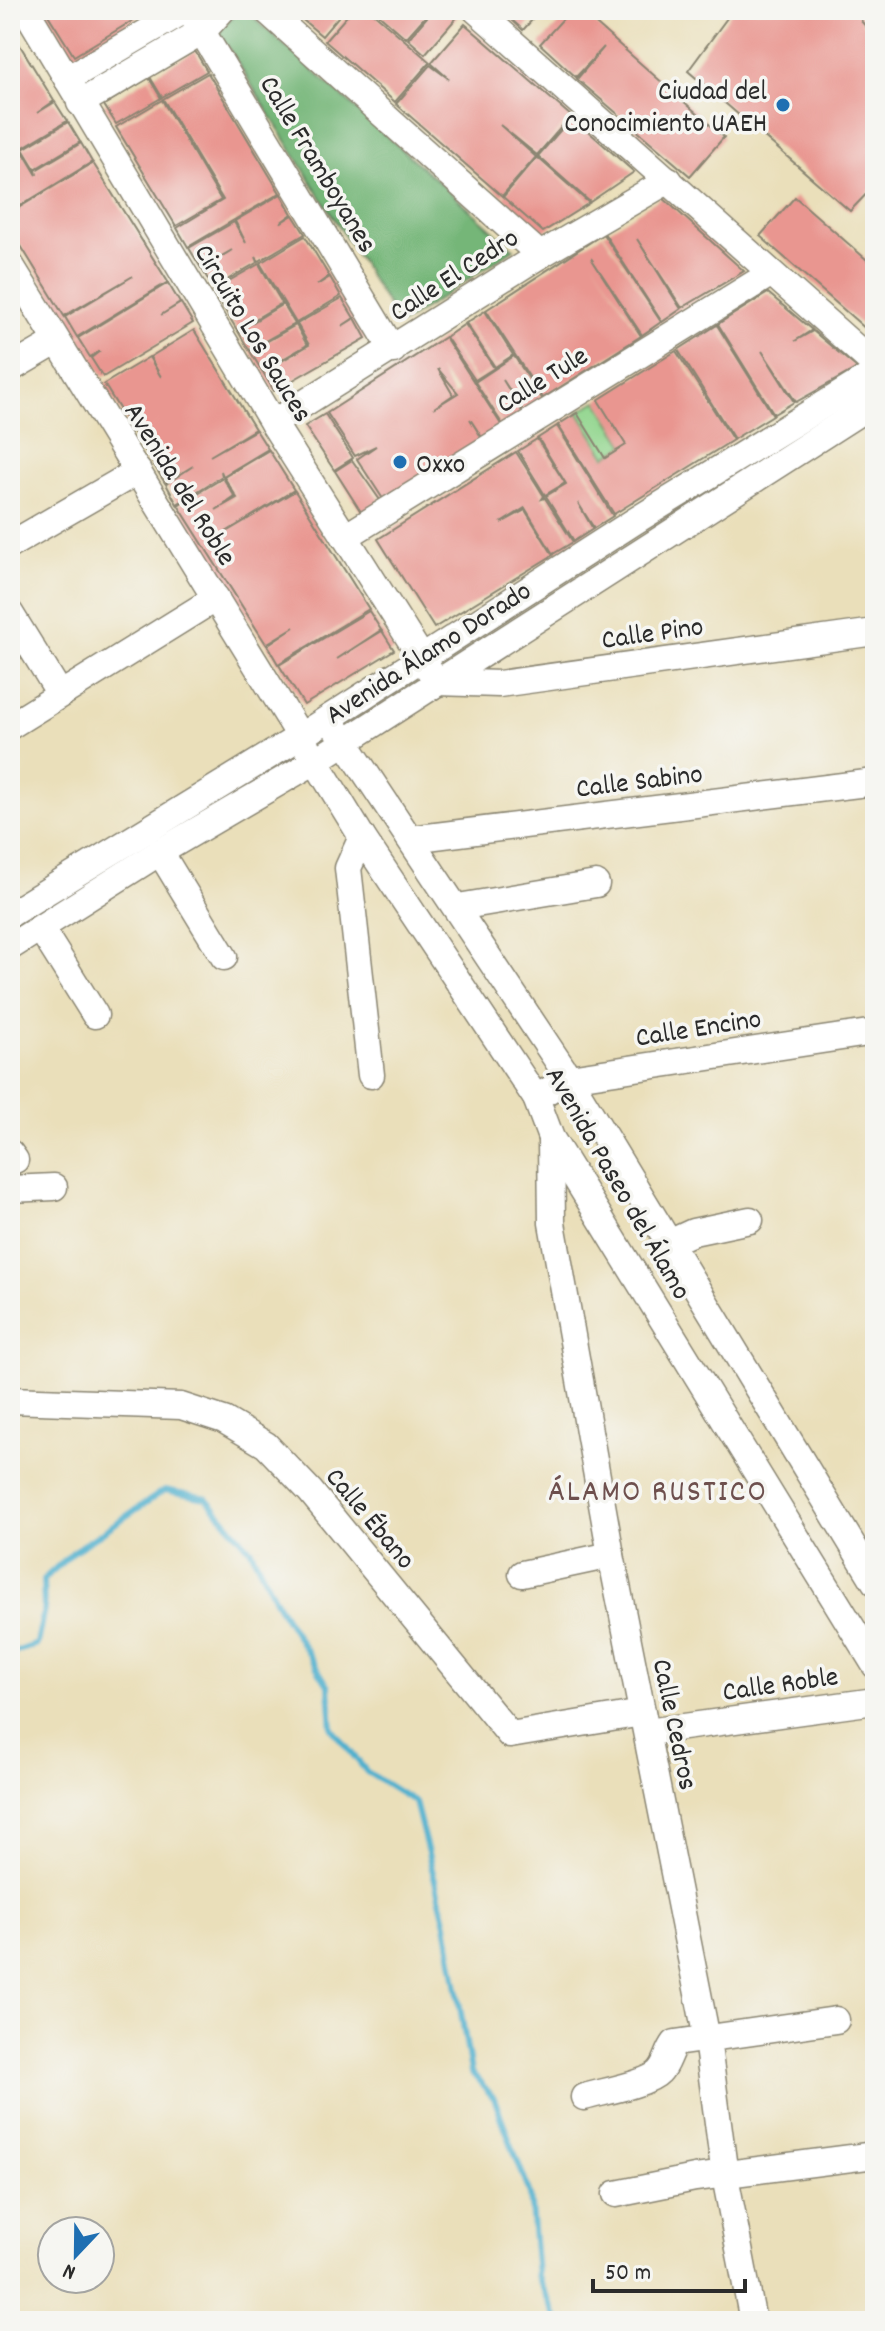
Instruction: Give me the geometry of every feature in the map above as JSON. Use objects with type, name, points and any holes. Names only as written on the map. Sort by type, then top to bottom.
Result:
[{"type":"street","name":"Circuito Los Sauces","points":[[26,10],[273,423],[437,682]]},
{"type":"street","points":[[67,79],[193,17],[222,10]]},
{"type":"street","name":"Calle Framboyanes","points":[[266,10],[540,255]]},
{"type":"street","points":[[476,10],[875,365]]},
{"type":"street","points":[[80,103],[193,17]]},
{"type":"street","name":"Calle Framboyanes","points":[[193,17],[393,350]]},
{"type":"street","name":"Calle El Cedro","points":[[273,423],[540,255],[669,180]]},
{"type":"street","name":"Avenida del Roble","points":[[10,264],[301,736]]},
{"type":"street","name":"Calle Tule","points":[[345,537],[770,274]]},
{"type":"street","points":[[10,369],[56,342]]},
{"type":"street","name":"Avenida Álamo Dorado","points":[[10,914],[301,736],[635,521],[875,373]]},
{"type":"street","name":"Avenida Álamo Dorado","points":[[10,947],[160,852],[317,760],[875,402]]},
{"type":"street","points":[[10,545],[138,471]]},
{"type":"street","points":[[635,521],[652,545]]},
{"type":"street","points":[[10,726],[216,598]]},
{"type":"street","points":[[10,613],[60,694]]},
{"type":"street","name":"Calle Pino","points":[[437,682],[499,684],[875,632]]},
{"type":"street","name":"Avenida Paseo del Álamo","points":[[329,718],[458,907],[569,1078],[875,1582]]},
{"type":"street","name":"Avenida Paseo del Álamo","points":[[301,736],[362,837],[536,1098],[551,1138],[875,1665]]},
{"type":"street","name":"Calle Sabino","points":[[411,839],[875,782]]},
{"type":"street","points":[[362,837],[348,868],[371,1075]]},
{"type":"street","points":[[160,852],[224,957]]},
{"type":"street","points":[[458,907],[596,884]]},
{"type":"street","points":[[41,929],[95,1015]]},
{"type":"street","name":"Calle Encino","points":[[536,1098],[569,1078],[875,1032]]},
{"type":"street","name":"Calle Cedros","points":[[551,1138],[552,1223],[611,1555],[707,2039],[725,2176],[753,2321]]},
{"type":"street","points":[[10,1189],[54,1187]]},
{"type":"street","points":[[667,1244],[693,1232],[750,1220]]},
{"type":"street","name":"Calle Ébano","points":[[10,1400],[181,1406],[224,1420],[266,1445],[310,1491],[510,1735],[644,1722]]},
{"type":"street","points":[[522,1574],[611,1555]]},
{"type":"street","name":"Calle Roble","points":[[644,1722],[875,1701]]},
{"type":"street","points":[[584,2097],[654,2077],[663,2069],[667,2053],[675,2043],[836,2020]]},
{"type":"street","points":[[616,2194],[867,2156]]},
{"type":"green space","points":[[239,10],[245,10],[514,249],[400,325],[218,31]]},
{"type":"green space","points":[[597,401],[625,445],[606,457],[578,412]]},
{"type":"building","points":[[45,10],[150,10],[74,56]]},
{"type":"building","points":[[291,10],[344,10],[322,36]]},
{"type":"building","points":[[352,10],[370,10],[430,62],[395,102],[325,41]]},
{"type":"building","points":[[374,10],[431,10],[406,38]]},
{"type":"building","points":[[433,10],[454,10],[459,15],[425,54],[408,39]]},
{"type":"building","points":[[501,10],[541,10],[523,30]]},
{"type":"building","points":[[571,10],[580,10],[724,137],[690,176],[577,79],[604,47],[576,77],[540,44]]},
{"type":"building","name":"Ciudad del Conocimiento UAEH","points":[[733,10],[851,10],[863,17],[861,21],[870,31],[875,31],[875,185],[850,211],[688,71]]},
{"type":"building","points":[[465,24],[571,116],[537,155],[500,125],[536,157],[502,196],[396,104],[430,65],[449,79],[431,63]]},
{"type":"building","points":[[10,29],[54,101],[37,113],[55,102],[67,121],[10,155]]},
{"type":"building","points":[[195,51],[207,71],[162,97],[150,77]]},
{"type":"building","points":[[208,73],[280,193],[188,247],[177,228],[223,200],[163,99]]},
{"type":"building","points":[[149,78],[161,98],[116,124],[104,105]]},
{"type":"building","points":[[162,100],[221,200],[176,226],[116,127]]},
{"type":"building","points":[[572,117],[634,172],[590,202],[538,156]]},
{"type":"building","points":[[68,122],[80,142],[35,169],[23,149]]},
{"type":"building","points":[[81,143],[92,162],[10,212],[10,185],[18,180],[10,184],[10,157],[22,150],[37,175],[36,170]]},
{"type":"building","points":[[537,157],[589,203],[543,232],[503,197]]},
{"type":"building","points":[[93,163],[168,282],[77,337],[65,317],[133,276],[64,316],[10,228],[10,213]]},
{"type":"building","points":[[281,194],[292,214],[280,223],[293,215],[305,234],[259,261],[256,257],[258,262],[213,288],[202,269],[232,250],[201,268],[189,248],[234,222],[246,243],[235,221]]},
{"type":"building","points":[[662,197],[744,271],[682,308],[637,239],[681,309],[662,322],[604,233]]},
{"type":"building","points":[[795,197],[875,267],[875,337],[760,236]]},
{"type":"building","points":[[603,234],[661,322],[642,335],[591,258],[641,336],[543,398],[486,310]]},
{"type":"building","points":[[305,236],[329,276],[317,285],[330,277],[341,296],[296,323],[260,263]]},
{"type":"building","points":[[259,264],[282,303],[237,330],[213,290]]},
{"type":"building","points":[[168,283],[180,303],[161,315],[181,303],[193,323],[103,377],[91,358],[100,351],[90,357],[78,338]]},
{"type":"building","points":[[768,293],[812,330],[795,341],[813,331],[857,368],[796,402],[762,351],[794,402],[774,414],[718,324]]},
{"type":"building","points":[[342,298],[354,318],[342,326],[355,318],[366,338],[274,391],[263,372],[309,345],[297,324]]},
{"type":"building","points":[[283,304],[295,324],[249,350],[238,331]]},
{"type":"building","points":[[485,311],[513,355],[495,367],[466,323]]},
{"type":"building","points":[[465,324],[494,368],[475,380],[446,337]]},
{"type":"building","points":[[296,325],[307,345],[262,371],[250,351]]},
{"type":"building","points":[[717,325],[773,415],[734,439],[678,350]]},
{"type":"building","points":[[194,330],[255,429],[210,456],[256,430],[268,449],[223,476],[221,471],[222,476],[177,504],[166,484],[193,466],[165,483],[104,384],[149,357],[161,377],[150,357]]},
{"type":"building","points":[[445,337],[502,426],[483,439],[470,419],[483,440],[385,502],[357,459],[376,446],[355,456],[327,413]],"holes":[[[438,369],[458,393],[434,408],[453,395]]]},
{"type":"building","points":[[676,351],[733,440],[614,514],[558,425],[577,413],[605,458],[626,445],[598,400]]},
{"type":"building","points":[[514,356],[543,400],[524,412],[503,380],[523,413],[503,425],[475,382]]},
{"type":"building","points":[[325,414],[353,458],[334,470],[305,426]]},
{"type":"building","points":[[557,426],[613,516],[594,528],[578,503],[593,529],[574,541],[546,496],[566,484],[538,438]]},
{"type":"building","points":[[537,439],[565,483],[545,495],[518,451]]},
{"type":"building","points":[[269,450],[294,490],[226,532],[295,491],[369,609],[278,664],[267,645],[294,627],[266,644],[178,505],[223,478],[235,497],[216,510],[237,498],[224,477]]},
{"type":"building","points":[[516,452],[544,496],[542,499],[545,498],[573,542],[553,554],[525,508],[501,523],[525,510],[553,555],[434,628],[378,539]]},
{"type":"building","points":[[352,460],[382,503],[363,515],[335,471]]},
{"type":"building","points":[[369,611],[381,630],[337,659],[382,631],[394,650],[304,705],[279,665]]},
{"type":"waterway","points":[[10,1654],[37,1644],[44,1609],[43,1580],[73,1552],[165,1490],[206,1498],[251,1550],[278,1606],[329,1687],[332,1729],[367,1772],[415,1802],[446,1924],[471,2072],[494,2098],[530,2194],[537,2275],[558,2321]]},
{"type":"place","name":"Ciudad del Conocimiento UAEH","points":[[783,105]]},
{"type":"place","name":"Oxxo","points":[[400,462]]},
{"type":"district","name":"ÁLAMO RUSTICO","points":[[658,1489]]}]
